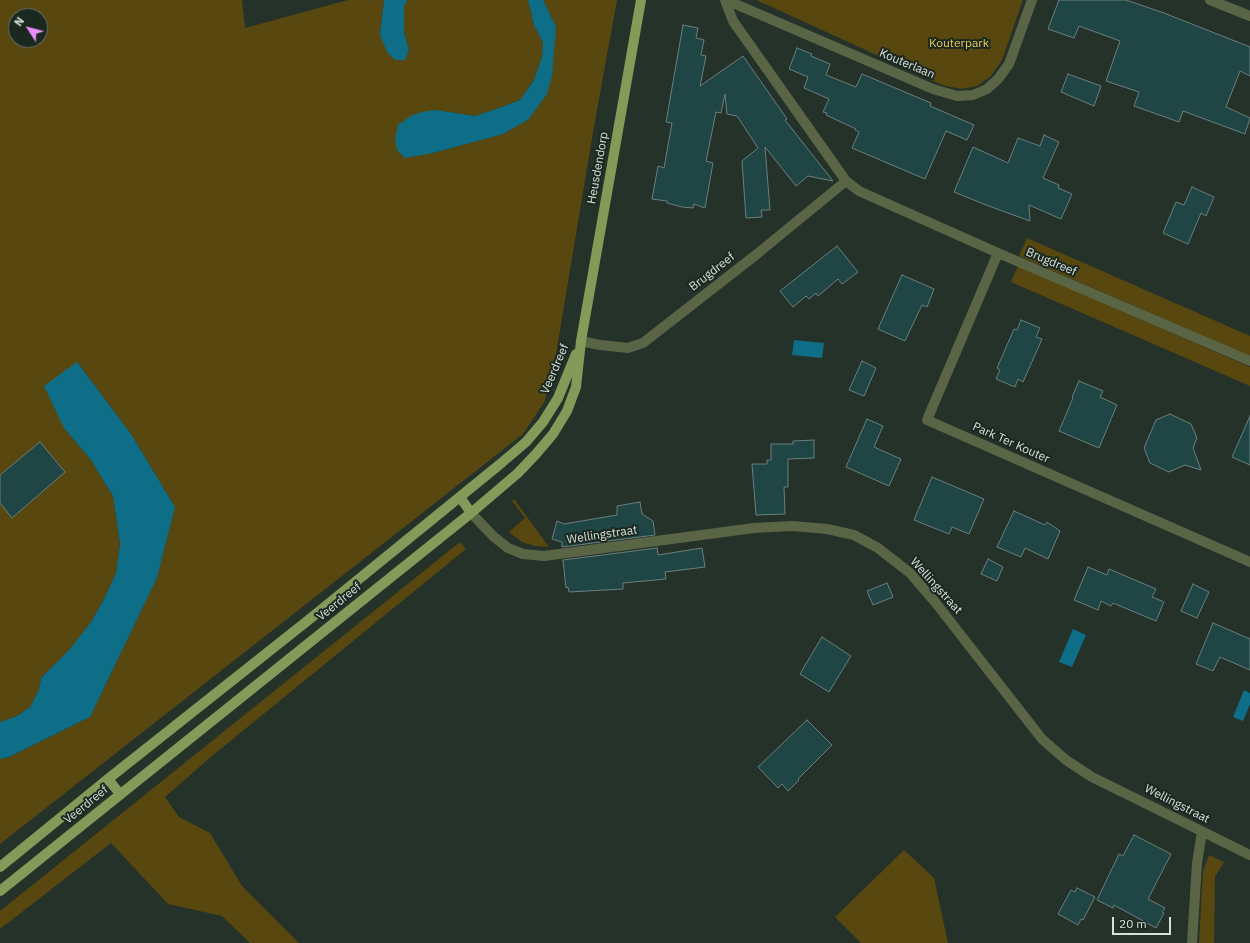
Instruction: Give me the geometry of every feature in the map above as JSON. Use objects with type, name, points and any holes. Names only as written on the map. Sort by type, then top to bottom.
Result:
[{"type":"main road","name":"Heusdendorp","points":[[581,341],[641,0]]},
{"type":"main road","name":"Veerdreef","points":[[0,867],[108,779],[305,623],[499,466],[526,442],[544,422],[558,398],[581,341]]},
{"type":"main road","name":"Veerdreef","points":[[0,891],[471,513],[518,473],[552,434],[567,411],[576,387],[581,341]]},
{"type":"main road","points":[[460,497],[471,513]]},
{"type":"main road","points":[[108,779],[120,794]]},
{"type":"street","name":"Brugdreef","points":[[725,0],[733,21],[846,180],[859,191],[998,253],[1250,361]]},
{"type":"street","name":"Kouterlaan","points":[[725,0],[933,89],[957,96],[973,95],[987,89],[998,79],[1009,64],[1032,0]]},
{"type":"street","points":[[1210,0],[1250,16]]},
{"type":"street","name":"Brugdreef","points":[[581,341],[628,348],[643,343],[757,254],[846,180]]},
{"type":"street","name":"Park Ter Kouter","points":[[998,253],[927,420],[1250,562]]},
{"type":"street","name":"Wellingstraat","points":[[471,513],[494,537],[508,548],[523,554],[544,556],[754,528],[792,526],[827,529],[854,535],[878,548],[910,573],[935,602],[1042,739],[1066,760],[1092,777],[1250,855]]},
{"type":"street","points":[[1192,943],[1197,864],[1202,832]]},
{"type":"green space","points":[[0,0],[242,0],[245,28],[348,0],[384,0],[380,35],[409,50],[404,32],[404,7],[407,0],[528,0],[534,25],[543,43],[542,57],[534,80],[520,100],[475,116],[436,110],[433,153],[503,134],[528,120],[556,27],[543,0],[617,0],[593,132],[555,360],[545,401],[523,434],[0,844],[0,759],[9,757],[90,717],[157,578],[175,507],[131,434],[77,362],[64,428],[91,460],[113,496],[120,544],[116,573],[91,622],[69,650],[41,678],[39,690],[30,707],[17,716],[0,722]]},
{"type":"green space","name":"Kouterpark","points":[[756,0],[1023,0],[1002,60],[991,76],[977,86],[961,89],[942,85]]},
{"type":"green space","points":[[1027,238],[1250,336],[1250,356],[1019,256]]},
{"type":"green space","points":[[1018,266],[1250,367],[1250,386],[1011,282]]},
{"type":"green space","points":[[514,499],[549,547],[535,546],[522,542],[509,532],[525,518],[512,501]]},
{"type":"green space","points":[[460,542],[466,549],[212,756],[165,797],[179,817],[210,833],[242,886],[299,943],[250,943],[222,916],[168,904],[111,843],[0,929],[0,911]]},
{"type":"green space","points":[[904,850],[934,878],[948,943],[861,943],[835,917]]},
{"type":"green space","points":[[1209,855],[1224,862],[1215,877],[1214,943],[1199,943],[1203,871]]},
{"type":"water","points":[[384,0],[407,0],[404,7],[404,32],[409,50],[405,60],[395,60],[387,52],[380,35]]},
{"type":"water","points":[[528,0],[543,0],[556,27],[552,76],[547,94],[528,120],[503,134],[433,153],[405,158],[397,150],[395,139],[398,125],[412,115],[436,110],[475,116],[520,100],[534,80],[542,57],[543,43],[534,25]]},
{"type":"water","points":[[794,340],[824,343],[822,358],[792,355]]},
{"type":"water","points":[[77,362],[131,434],[175,507],[157,578],[90,717],[9,757],[0,759],[0,722],[17,716],[30,707],[39,690],[41,678],[69,650],[91,622],[116,573],[120,544],[113,496],[91,460],[64,428],[44,386]]},
{"type":"water","points":[[1073,629],[1086,635],[1072,667],[1059,662]]},
{"type":"water","points":[[1244,690],[1250,693],[1250,704],[1243,721],[1233,717]]},
{"type":"building","points":[[1059,0],[1126,0],[1164,13],[1250,47],[1250,76],[1240,71],[1226,107],[1250,118],[1245,134],[1183,111],[1179,122],[1134,106],[1139,92],[1106,81],[1120,41],[1079,26],[1074,38],[1048,29]]},
{"type":"building","points":[[683,25],[698,28],[696,38],[704,40],[701,55],[706,56],[700,86],[743,56],[787,119],[785,120],[833,181],[808,176],[796,186],[765,147],[770,210],[761,210],[762,217],[746,218],[742,161],[758,148],[737,116],[727,114],[725,94],[721,113],[716,112],[706,161],[713,163],[705,208],[694,204],[693,208],[682,207],[667,203],[667,201],[652,199],[658,166],[664,168],[672,123],[666,122]]},
{"type":"building","points":[[797,48],[830,64],[826,75],[856,87],[862,74],[931,103],[930,106],[974,125],[967,140],[946,131],[925,179],[852,148],[859,132],[855,130],[856,129],[826,115],[827,113],[823,112],[829,99],[804,88],[808,77],[789,69]]},
{"type":"building","points":[[1068,74],[1101,86],[1094,106],[1061,92]]},
{"type":"building","points":[[1044,135],[1059,142],[1043,178],[1059,185],[1058,188],[1072,194],[1061,219],[1029,205],[1030,221],[954,192],[973,147],[1008,163],[1018,138],[1040,146]]},
{"type":"building","points":[[1192,187],[1214,197],[1206,216],[1201,213],[1188,244],[1163,233],[1176,202],[1184,205]]},
{"type":"building","points":[[837,246],[858,272],[842,284],[838,279],[818,296],[816,293],[809,299],[806,296],[793,307],[780,291]]},
{"type":"building","points":[[902,275],[934,289],[927,307],[922,305],[905,341],[878,329]]},
{"type":"building","points":[[1021,320],[1040,328],[1036,337],[1042,339],[1023,382],[1018,379],[1015,387],[996,379],[1000,370],[997,368],[1014,329],[1017,330]]},
{"type":"building","points":[[862,361],[876,368],[864,396],[849,390]]},
{"type":"building","points":[[1079,381],[1103,391],[1100,397],[1117,405],[1099,448],[1059,431]]},
{"type":"building","points":[[1170,414],[1191,424],[1197,438],[1193,448],[1201,470],[1185,465],[1169,472],[1150,463],[1144,448],[1156,420]]},
{"type":"building","points":[[1250,416],[1250,465],[1232,457]]},
{"type":"building","points":[[867,419],[883,426],[874,447],[901,459],[889,486],[846,467]]},
{"type":"building","points":[[814,440],[814,458],[788,459],[788,487],[784,487],[785,514],[756,515],[752,464],[767,464],[767,460],[771,460],[771,444],[793,444],[793,441]]},
{"type":"building","points":[[40,442],[65,472],[12,518],[0,503],[0,475]]},
{"type":"building","points":[[932,477],[984,499],[969,534],[952,527],[949,534],[914,520]]},
{"type":"building","points":[[640,502],[642,514],[653,521],[655,535],[562,547],[562,542],[552,539],[557,521],[564,524],[617,515],[617,506]]},
{"type":"building","points":[[1014,511],[1045,525],[1047,522],[1060,531],[1048,559],[1025,548],[1021,557],[997,547]]},
{"type":"building","points":[[657,548],[658,555],[702,548],[705,567],[665,572],[666,579],[623,583],[623,589],[569,592],[568,587],[566,588],[563,560]]},
{"type":"building","points":[[988,559],[1003,567],[997,581],[981,574]]},
{"type":"building","points":[[1088,567],[1107,575],[1109,569],[1156,589],[1152,597],[1164,602],[1156,621],[1113,603],[1111,606],[1101,601],[1098,610],[1074,600]]},
{"type":"building","points":[[887,583],[893,597],[873,605],[867,591]]},
{"type":"building","points":[[1193,584],[1209,592],[1197,618],[1181,611]]},
{"type":"building","points":[[1213,623],[1250,639],[1250,670],[1220,657],[1213,671],[1196,664]]},
{"type":"building","points":[[822,637],[851,656],[829,692],[800,674]]},
{"type":"building","points":[[807,720],[832,745],[788,791],[782,784],[778,788],[758,767]]},
{"type":"building","points":[[1134,835],[1171,854],[1148,899],[1165,908],[1156,928],[1114,905],[1113,908],[1097,900],[1119,854],[1123,856]]},
{"type":"building","points":[[1077,888],[1095,897],[1083,920],[1081,919],[1078,925],[1058,914],[1071,890],[1075,892]]}]
